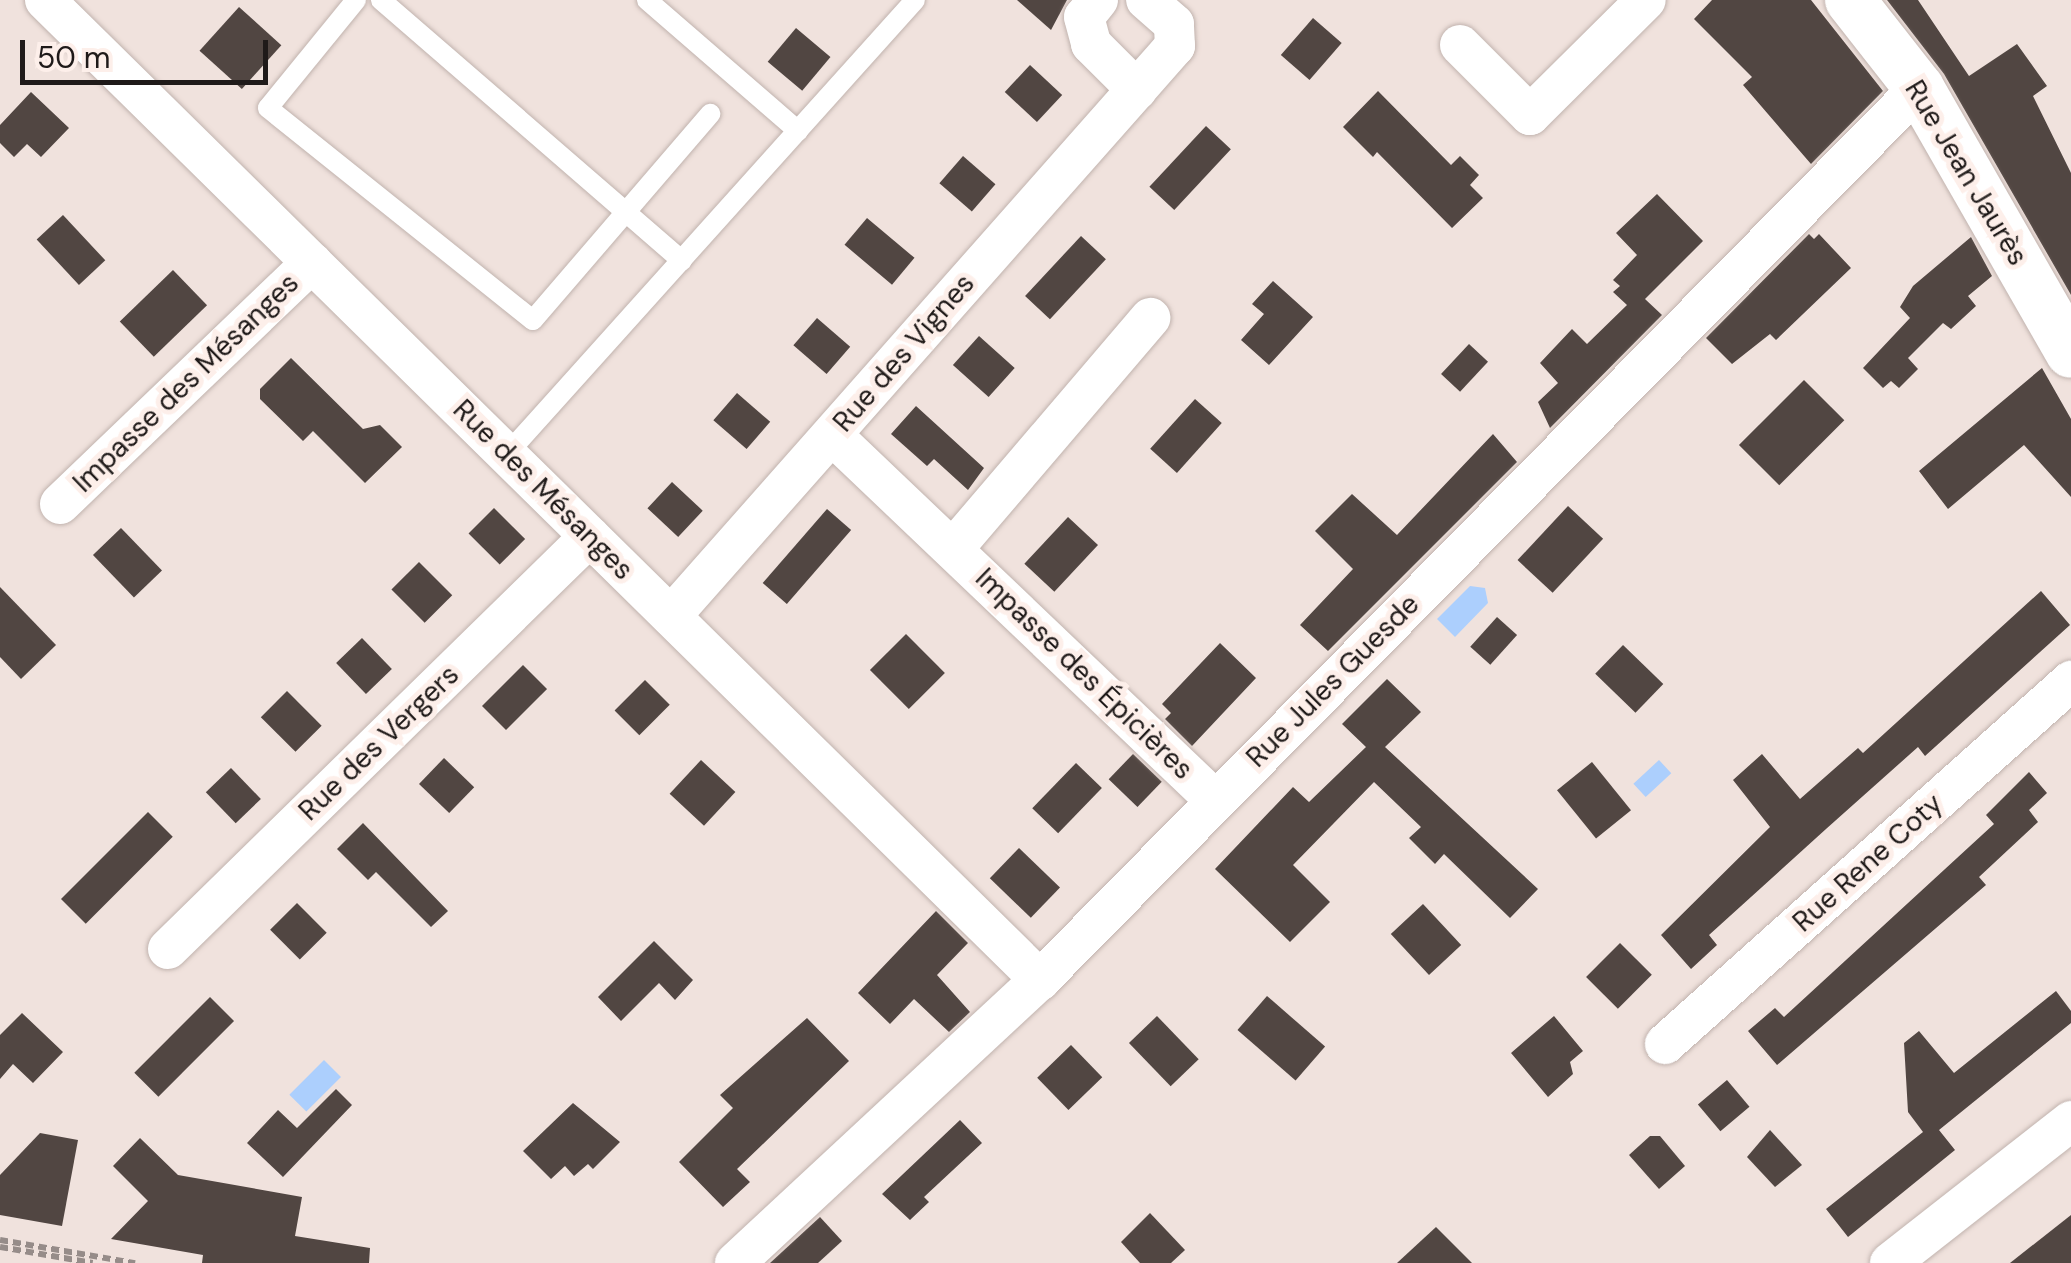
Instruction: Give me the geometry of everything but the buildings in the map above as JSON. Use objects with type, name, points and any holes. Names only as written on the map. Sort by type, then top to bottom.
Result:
[{"type":"street","name":"Rue des Mésanges","points":[[45,0],[1040,980]]},
{"type":"street","points":[[1098,0],[1084,18],[1090,44],[1137,90]]},
{"type":"street","name":"Rue des Vignes","points":[[671,616],[1175,46],[1174,24],[1146,0]]},
{"type":"street","points":[[1460,44],[1530,115],[1646,0]]},
{"type":"street","name":"Rue Jean Jaurès","points":[[1850,0],[1919,88],[2071,354]]},
{"type":"street","name":"Rue Jules Guesde","points":[[735,1263],[1040,980],[1919,88]]},
{"type":"street","name":"Impasse des Mésanges","points":[[60,504],[312,262]]},
{"type":"street","name":"Impasse des Épicières","points":[[953,550],[1150,318]]},
{"type":"street","name":"Impasse des Épicières","points":[[832,435],[1216,800]]},
{"type":"street","name":"Rue des Vergers","points":[[168,949],[590,536]]},
{"type":"street","name":"Rue Rene Coty","points":[[1665,1044],[2071,681]]},
{"type":"street","points":[[1890,1263],[2071,1121]]},
{"type":"lane","points":[[356,0],[268,108],[533,320],[710,114]]},
{"type":"lane","points":[[380,0],[682,260]]},
{"type":"lane","points":[[647,0],[798,131]]},
{"type":"lane","points":[[507,454],[915,0]]},
{"type":"path","points":[[0,1244],[93,1263]]},
{"type":"path","points":[[0,1244],[135,1263]]},
{"type":"water","points":[[1470,586],[1485,588],[1488,603],[1455,637],[1437,619]]},
{"type":"water","points":[[1659,760],[1671,773],[1646,797],[1633,784]]},
{"type":"water","points":[[324,1060],[341,1077],[306,1112],[289,1095]]}]
